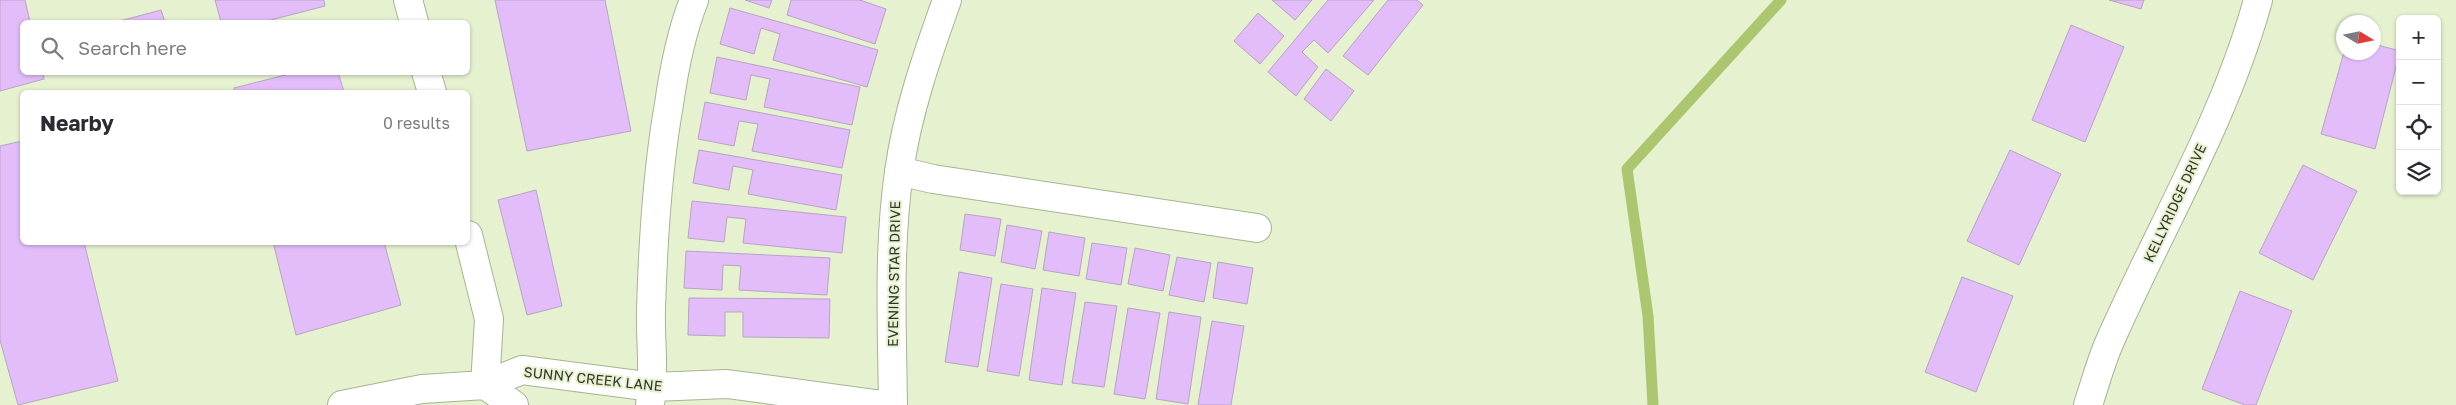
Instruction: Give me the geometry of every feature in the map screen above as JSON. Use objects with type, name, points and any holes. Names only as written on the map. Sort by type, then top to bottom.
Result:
[{"type":"street","points":[[408,0],[413,20]]},
{"type":"street","points":[[652,396],[650,344],[654,217],[673,76],[687,17],[694,0]]},
{"type":"street","name":"EVENING STAR DRIVE","points":[[893,405],[892,268],[899,171],[910,114],[925,61],[947,0]]},
{"type":"street","name":"KELLYRIDGE DRIVE","points":[[2088,405],[2110,342],[2227,90],[2248,35],[2258,0]]},
{"type":"street","points":[[427,75],[431,90]]},
{"type":"street","points":[[899,171],[933,179],[1256,228]]},
{"type":"street","points":[[470,243],[489,319],[485,384],[514,405]]},
{"type":"street","name":"SUNNY CREEK LANE","points":[[342,405],[422,389],[485,384],[522,370],[652,396],[726,384],[883,405]]},
{"type":"building","points":[[0,0],[25,0],[30,20],[20,20],[20,75],[43,75],[44,79],[0,91]]},
{"type":"building","points":[[215,0],[324,0],[325,6],[271,20],[220,20]]},
{"type":"building","points":[[495,0],[605,0],[631,131],[527,151]]},
{"type":"building","points":[[745,0],[772,0],[769,8]]},
{"type":"building","points":[[791,0],[860,0],[886,9],[875,44],[787,15]]},
{"type":"building","points":[[1272,0],[1312,0],[1295,20]]},
{"type":"building","points":[[1328,0],[1374,0],[1328,53],[1314,40],[1302,52],[1318,67],[1296,96],[1268,72]]},
{"type":"building","points":[[1388,0],[1417,0],[1423,5],[1368,75],[1343,56]]},
{"type":"building","points":[[2109,0],[2144,0],[2141,9]]},
{"type":"building","points":[[730,8],[878,50],[867,87],[773,60],[780,34],[761,28],[754,54],[720,44]]},
{"type":"building","points":[[161,10],[164,20],[124,20]]},
{"type":"building","points":[[1258,13],[1284,36],[1260,64],[1234,41]]},
{"type":"building","points":[[2071,25],[2124,47],[2085,142],[2032,120]]},
{"type":"building","points":[[2381,46],[2396,50],[2396,67],[2375,149],[2321,134],[2342,60],[2381,60]]},
{"type":"building","points":[[717,57],[860,87],[852,125],[764,107],[770,79],[751,75],[746,100],[710,93]]},
{"type":"building","points":[[1326,69],[1354,91],[1331,121],[1304,99]]},
{"type":"building","points":[[285,75],[339,75],[343,90],[234,90],[234,88]]},
{"type":"building","points":[[705,102],[850,130],[842,168],[752,151],[758,124],[739,121],[734,146],[698,139]]},
{"type":"building","points":[[20,141],[20,245],[85,245],[118,381],[18,405],[0,340],[0,146]]},
{"type":"building","points":[[699,150],[842,175],[836,210],[748,194],[753,170],[733,166],[729,190],[693,183]]},
{"type":"building","points":[[2010,150],[2061,174],[2019,265],[1967,241]]},
{"type":"building","points":[[2303,165],[2357,191],[2313,280],[2259,253]]},
{"type":"building","points":[[536,190],[562,306],[527,315],[498,200]]},
{"type":"building","points":[[692,201],[846,217],[842,253],[743,243],[746,219],[727,217],[724,242],[688,238]]},
{"type":"building","points":[[965,214],[1001,219],[995,256],[960,250]]},
{"type":"building","points":[[1007,225],[1042,231],[1035,269],[1001,262]]},
{"type":"building","points":[[1049,232],[1085,238],[1079,276],[1043,270]]},
{"type":"building","points":[[1092,243],[1127,248],[1121,285],[1086,279]]},
{"type":"building","points":[[274,245],[385,245],[401,305],[296,335]]},
{"type":"building","points":[[1135,248],[1170,255],[1163,291],[1128,284]]},
{"type":"building","points":[[686,251],[830,258],[827,295],[739,290],[741,266],[723,265],[722,290],[684,288]]},
{"type":"building","points":[[1177,257],[1211,263],[1204,302],[1169,295]]},
{"type":"building","points":[[1218,262],[1253,268],[1247,304],[1213,298]]},
{"type":"building","points":[[959,272],[992,278],[978,367],[945,362]]},
{"type":"building","points":[[1962,277],[2013,296],[1976,392],[1925,372]]},
{"type":"building","points":[[1001,284],[1033,289],[1019,376],[987,371]]},
{"type":"building","points":[[1042,288],[1076,293],[1062,385],[1029,380]]},
{"type":"building","points":[[2240,291],[2292,311],[2256,405],[2245,405],[2202,389]]},
{"type":"building","points":[[689,298],[830,299],[829,338],[743,337],[743,312],[725,312],[725,336],[688,335]]},
{"type":"building","points":[[1085,302],[1117,306],[1104,387],[1072,383]]},
{"type":"building","points":[[1128,308],[1160,313],[1145,399],[1114,394]]},
{"type":"building","points":[[1169,312],[1201,317],[1188,404],[1156,399]]},
{"type":"building","points":[[1212,321],[1244,326],[1231,405],[1198,405]]},
{"type":"waterway","points":[[1653,405],[1648,316],[1627,169],[1781,0]]}]
